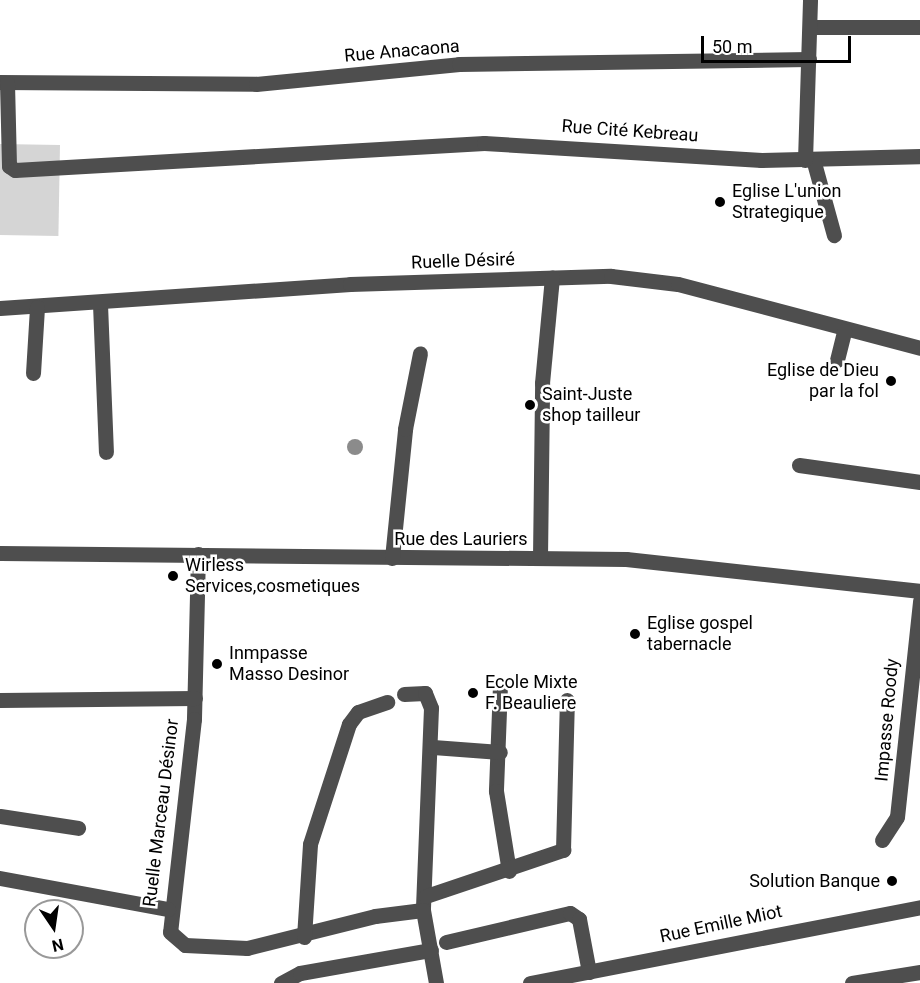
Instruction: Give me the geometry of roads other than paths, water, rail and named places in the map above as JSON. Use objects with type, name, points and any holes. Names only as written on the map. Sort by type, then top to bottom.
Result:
[{"type":"street","points":[[810,0],[809,160],[834,235]]},
{"type":"street","points":[[810,27],[920,27]]},
{"type":"street","name":"Rue Anacaona","points":[[4,83],[256,84],[459,64],[809,59]]},
{"type":"street","name":"Rue Cité Kebreau","points":[[4,83],[9,166],[15,170],[338,155],[484,143],[809,160],[920,156]]},
{"type":"street","name":"Ruelle Désiré","points":[[0,308],[100,304],[288,288],[611,276],[678,284],[844,331],[920,348]]},
{"type":"street","points":[[540,558],[542,383],[552,278]]},
{"type":"street","points":[[100,304],[106,452]]},
{"type":"street","points":[[33,373],[37,307]]},
{"type":"street","points":[[837,360],[844,331]]},
{"type":"street","points":[[392,558],[405,429],[420,353]]},
{"type":"street","points":[[799,465],[920,482]]},
{"type":"street","name":"Rue des Lauriers","points":[[0,553],[540,558],[701,564],[920,591]]},
{"type":"street","name":"Ruelle Marceau Désinor","points":[[198,554],[195,698],[168,909],[170,932],[185,945],[203,949],[271,946],[304,937]]},
{"type":"street","name":"Impasse Roody","points":[[882,840],[897,818],[920,600]]},
{"type":"street","points":[[500,685],[497,799],[509,871]]},
{"type":"street","points":[[405,694],[425,693],[431,708],[433,747],[424,903],[436,983]]},
{"type":"street","name":"Ruelle Marceau Désinor","points":[[0,700],[195,698]]},
{"type":"street","points":[[387,702],[358,712],[349,724],[310,844],[304,937],[424,903],[509,871],[565,846],[561,817],[568,786],[567,700]]},
{"type":"street","points":[[433,747],[500,752]]},
{"type":"street","points":[[0,816],[78,828]]},
{"type":"street","points":[[0,878],[168,909]]},
{"type":"street","name":"Rue Emille Miot","points":[[530,983],[920,907]]},
{"type":"street","points":[[446,942],[570,913],[579,919],[589,972]]},
{"type":"street","points":[[281,983],[300,973],[431,950]]},
{"type":"street","points":[[852,983],[920,972]]},
{"type":"place","name":"Eglise L'union Strategique","points":[[720,202]]},
{"type":"place","name":"Eglise de Dieu par la fol","points":[[891,381]]},
{"type":"place","name":"Saint-Juste shop tailleur","points":[[530,405]]},
{"type":"place","name":"Wirless Services,cosmetiques","points":[[173,576]]},
{"type":"place","name":"Eglise gospel tabernacle","points":[[635,634]]},
{"type":"place","name":"Inmpasse Masso Desinor","points":[[217,664]]},
{"type":"place","name":"Ecole Mixte F. Beauliere","points":[[473,693]]},
{"type":"place","name":"Solution Banque","points":[[892,881]]}]
